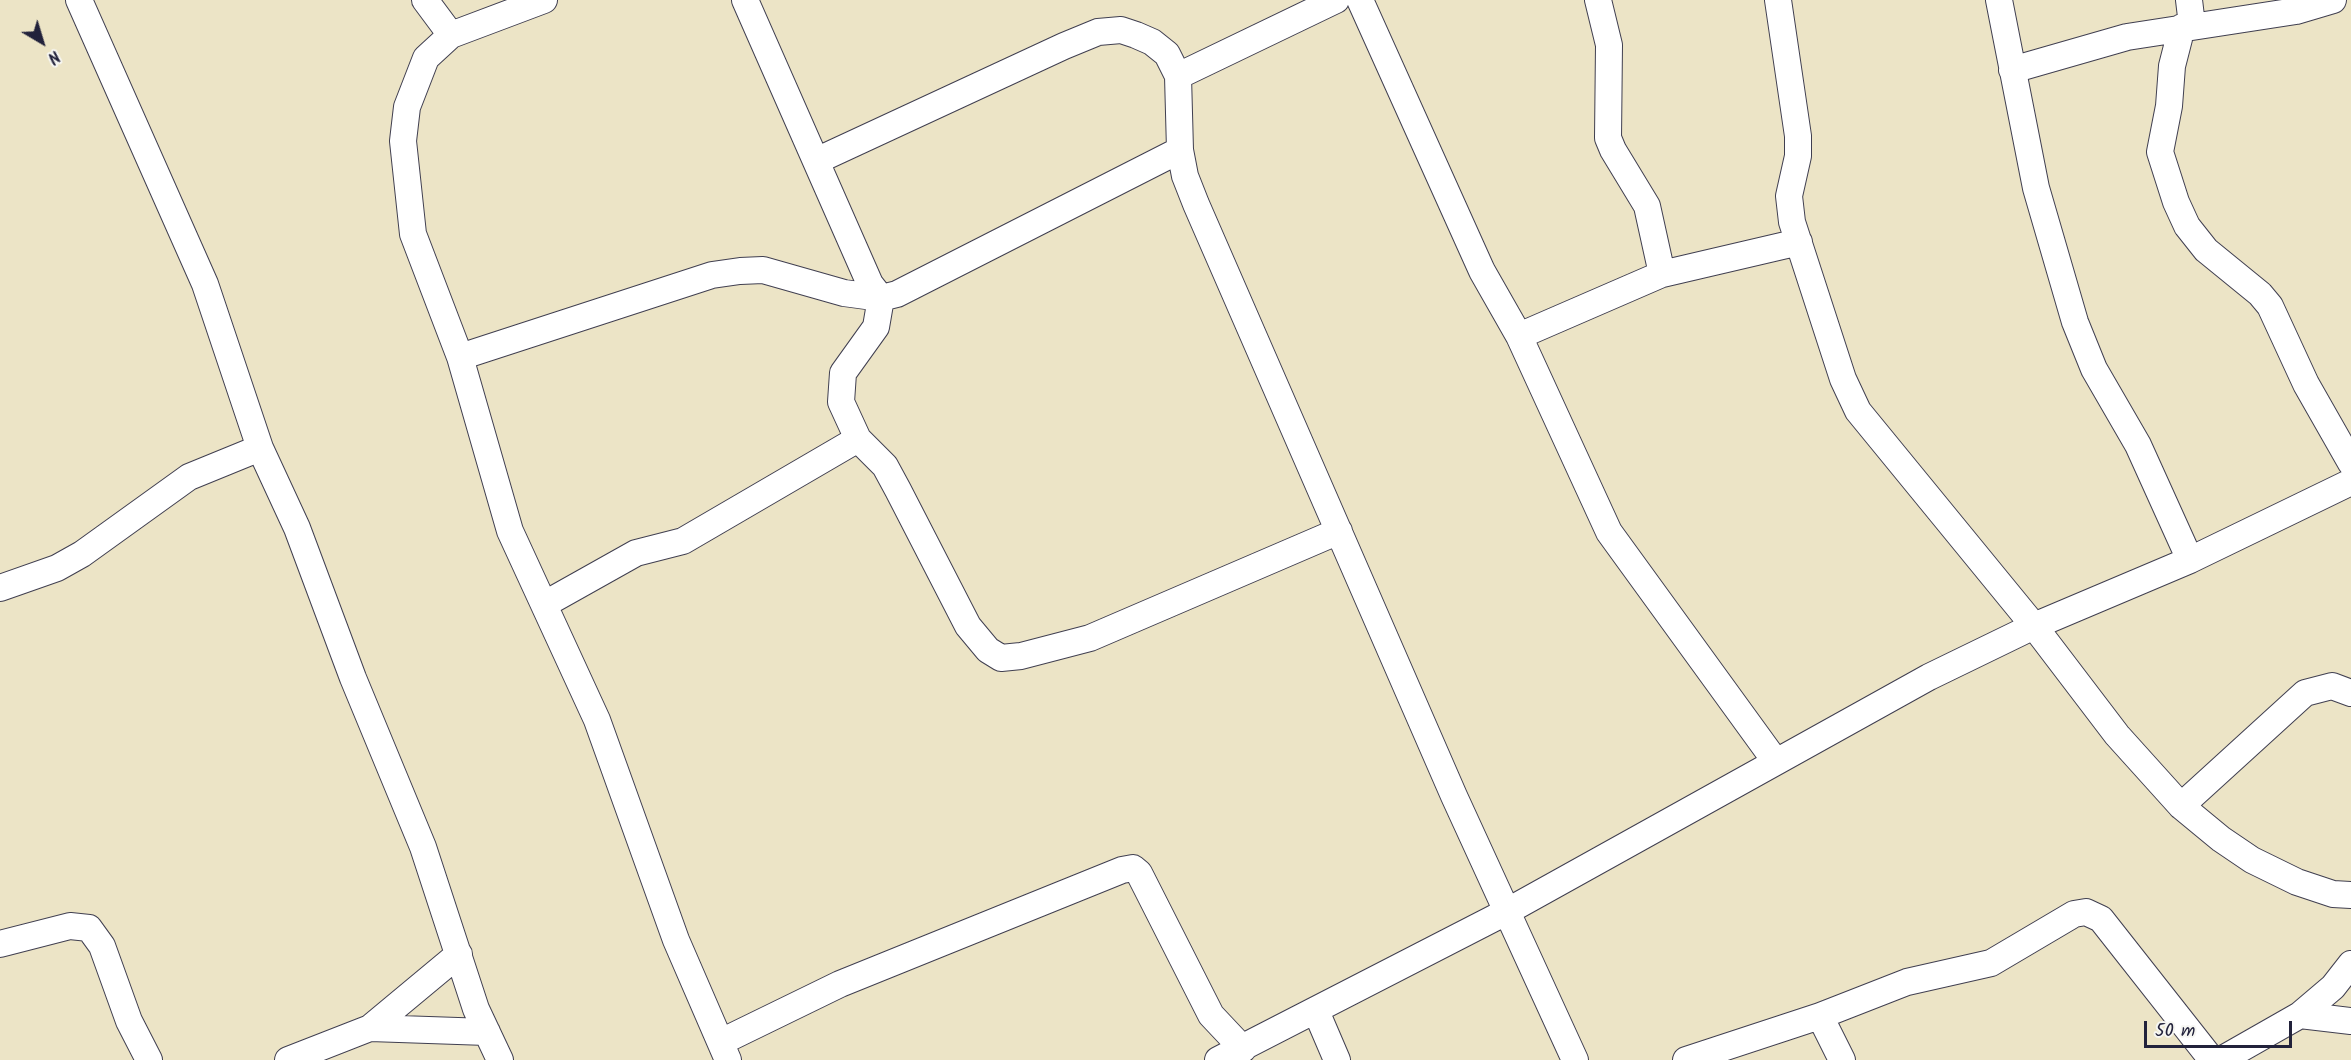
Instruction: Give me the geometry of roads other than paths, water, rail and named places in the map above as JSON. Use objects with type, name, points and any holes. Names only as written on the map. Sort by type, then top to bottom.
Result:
[{"type":"street","points":[[79,0],[205,284],[260,448],[297,528],[353,678],[423,847],[476,1009],[500,1060]]},
{"type":"street","points":[[425,0],[451,35]]},
{"type":"street","points":[[544,0],[451,35],[426,58],[407,107],[404,141],[413,234],[460,357],[510,531],[597,720],[676,940],[725,1051],[840,984],[1122,870],[1133,868],[1139,873],[1210,1015],[1243,1049]]},
{"type":"street","points":[[745,0],[870,284],[881,298],[876,327],[843,373],[841,402],[858,439],[885,466],[968,626],[988,650],[1002,658],[1021,656],[1090,638],[1339,531]]},
{"type":"street","points":[[1178,76],[1336,0]]},
{"type":"street","points":[[1360,0],[1482,271],[1519,336],[1609,532],[1776,762]]},
{"type":"street","points":[[1598,0],[1609,45],[1608,138],[1647,206],[1662,274]]},
{"type":"street","points":[[1778,0],[1798,136],[1798,156],[1789,196],[1792,222],[1843,379],[1858,411],[2034,626],[2117,735],[2181,806],[2221,839],[2252,860],[2297,882],[2333,894],[2351,895]]},
{"type":"street","points":[[1999,0],[2036,188],[2084,348],[2138,445],[2190,560]]},
{"type":"street","points":[[2189,0],[2187,26],[2172,66],[2169,106],[2160,152],[2176,202],[2187,226],[2206,250],[2260,294],[2270,306],[2306,384],[2351,464]]},
{"type":"street","points":[[2012,70],[2127,37],[2296,11],[2333,0]]},
{"type":"street","points":[[816,161],[1064,45],[1098,32],[1121,30],[1152,42],[1167,54],[1178,76],[1180,150],[1185,176],[1196,204],[1506,912],[1575,1060]]},
{"type":"street","points":[[460,357],[712,276],[740,271],[763,270],[844,292],[881,298],[897,294],[1180,150]]},
{"type":"street","points":[[1519,336],[1662,274],[1799,242]]},
{"type":"street","points":[[544,604],[636,553],[683,541],[858,439]]},
{"type":"street","points":[[0,588],[57,568],[82,554],[189,477],[260,448]]},
{"type":"street","points":[[1218,1060],[1506,912],[1929,677],[2034,626],[2190,560],[2351,482]]},
{"type":"street","points":[[2181,806],[2305,693],[2332,686],[2351,693]]},
{"type":"street","points":[[1686,1060],[1820,1016],[1907,982],[1991,963],[2074,914],[2086,912],[2101,919],[2212,1060]]},
{"type":"street","points":[[0,944],[70,926],[89,928],[102,946],[129,1021],[149,1060]]},
{"type":"street","points":[[288,1060],[370,1028],[459,954]]},
{"type":"street","points":[[2221,1060],[2300,1015],[2333,987],[2351,964]]},
{"type":"street","points":[[1316,1011],[1337,1060]]},
{"type":"street","points":[[2300,1015],[2351,1021]]},
{"type":"street","points":[[1820,1016],[1842,1060]]},
{"type":"street","points":[[370,1028],[487,1032]]}]
